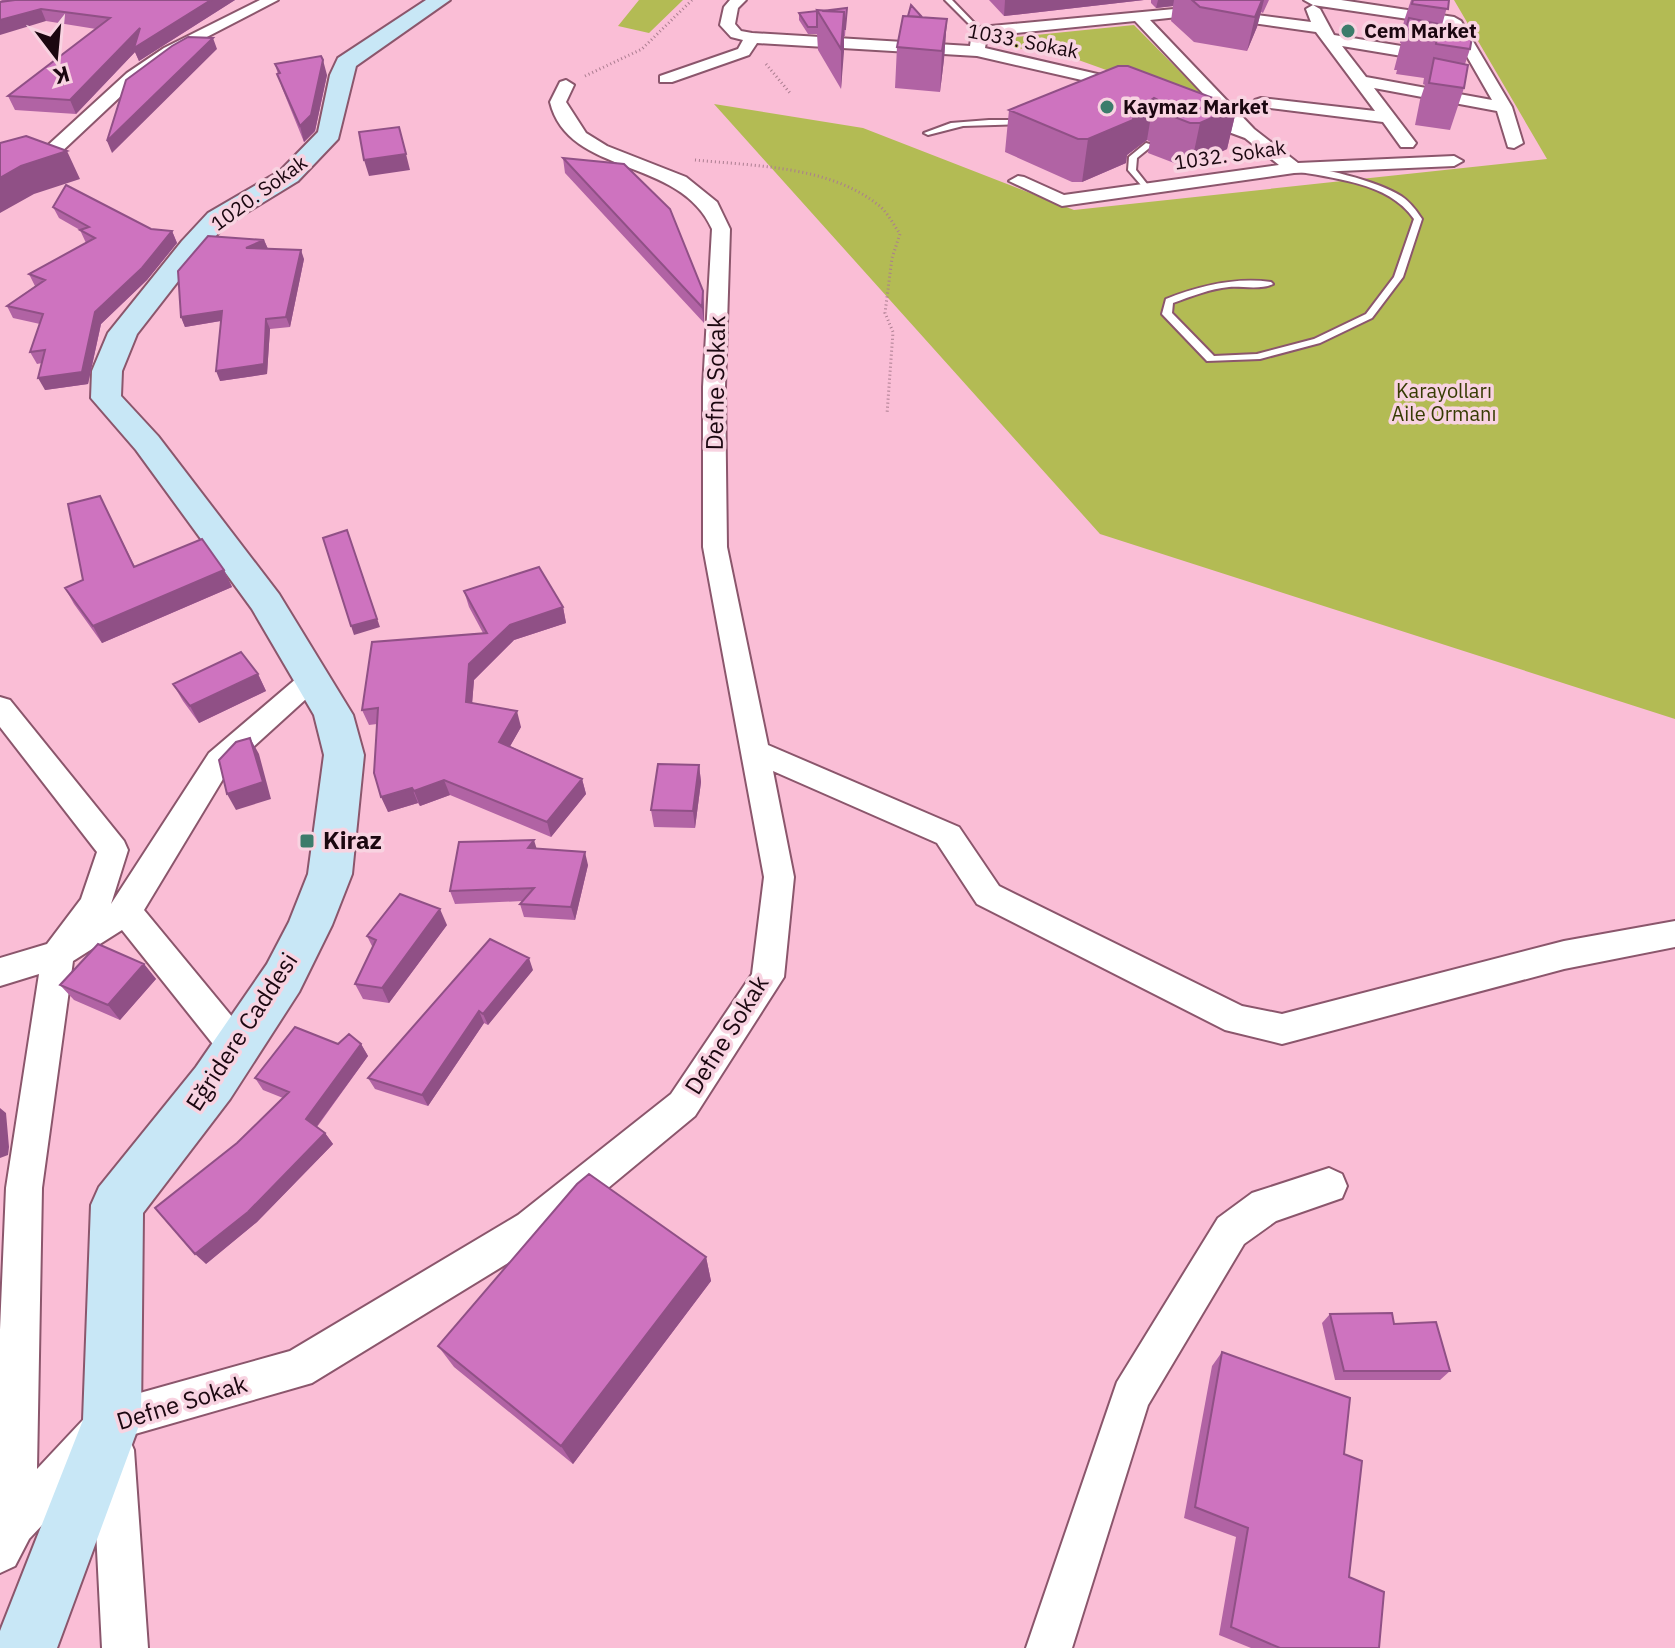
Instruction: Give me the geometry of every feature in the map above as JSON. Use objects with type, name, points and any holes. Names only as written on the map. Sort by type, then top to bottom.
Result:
[{"type":"street","points":[[0,166],[52,151],[133,76],[169,51],[271,0]]},
{"type":"street","name":"1020. Sokak","points":[[114,409],[106,398],[107,371],[123,333],[137,313],[217,219],[289,176],[330,134],[346,63],[440,0]]},
{"type":"street","name":"1033. Sokak","points":[[739,0],[731,7],[727,25],[736,34],[752,38],[977,51],[1152,98]]},
{"type":"street","points":[[1182,0],[1196,11]]},
{"type":"street","points":[[1310,0],[1326,34],[1407,143]]},
{"type":"street","points":[[1310,0],[1454,21],[1504,107],[1514,143]]},
{"type":"street","points":[[977,51],[980,32],[1196,11],[1482,65]]},
{"type":"street","points":[[1137,15],[1251,134],[1294,168]]},
{"type":"street","points":[[666,79],[744,52],[752,38]]},
{"type":"street","points":[[1361,81],[1504,107]]},
{"type":"street","name":"Defne Sokak","points":[[7,1538],[112,1420],[298,1369],[531,1228],[683,1105],[768,977],[779,877],[715,547],[714,387],[721,229],[711,206],[680,181],[601,150],[580,137],[560,110],[558,102],[566,85]]},
{"type":"street","points":[[1261,103],[1389,118]]},
{"type":"street","points":[[1180,108],[1251,134]]},
{"type":"street","name":"1032. Sokak","points":[[1018,181],[1062,201],[1294,168],[1454,161]]},
{"type":"street","name":"Eğridere Caddesi","points":[[25,1648],[112,1420],[117,1205],[213,1083],[283,978],[310,925],[330,874],[344,755],[333,715],[266,603],[195,504],[147,443],[114,409]]},
{"type":"street","points":[[0,972],[58,954],[126,911],[219,761],[314,679]]},
{"type":"street","points":[[0,707],[113,850],[95,905],[58,954],[24,1188],[7,1538]]},
{"type":"street","points":[[752,750],[948,835],[960,848],[988,895],[1237,1020],[1282,1029],[1564,955],[1675,934]]},
{"type":"street","points":[[126,911],[236,1047]]},
{"type":"street","points":[[1049,1648],[1131,1396],[1231,1231],[1265,1206],[1329,1186]]},
{"type":"street","points":[[112,1420],[125,1648]]},
{"type":"lane","points":[[948,0],[980,32]]},
{"type":"lane","points":[[928,133],[973,124],[1041,120]]},
{"type":"lane","points":[[1147,189],[1132,170],[1133,157],[1149,145]]},
{"type":"lane","points":[[1268,284],[1235,282],[1204,287],[1169,301],[1167,314],[1211,359],[1257,357],[1317,341],[1369,316],[1398,277],[1418,219],[1408,203],[1387,191],[1294,168]]},
{"type":"path","points":[[566,85],[642,49],[692,0]]},
{"type":"path","points":[[734,55],[769,65],[790,93]]},
{"type":"path","points":[[684,159],[789,170],[840,186],[877,204],[884,211],[900,234],[892,258],[885,313],[893,332],[887,414]]},
{"type":"green space","points":[[639,0],[683,0],[649,33],[618,26]]},
{"type":"green space","name":"Karayolları Aile Ormanı","points":[[1454,0],[1675,0],[1675,719],[1100,534],[714,104],[863,128],[1074,210],[1547,159]]},
{"type":"green space","points":[[1134,25],[1218,110],[1070,57],[1006,46],[1005,38]]},
{"type":"building","points":[[211,0],[134,48],[140,28],[70,100],[8,96],[110,18],[41,9],[0,20],[0,2]]},
{"type":"building","points":[[1192,0],[1262,0],[1255,17],[1200,7]]},
{"type":"building","points":[[1413,0],[1449,0],[1448,9],[1412,4]]},
{"type":"building","points":[[911,5],[922,17],[908,16]]},
{"type":"building","points":[[847,8],[845,29],[844,12],[822,11]]},
{"type":"building","points":[[817,10],[844,12],[841,49]]},
{"type":"building","points":[[817,11],[817,27],[808,27],[799,13]]},
{"type":"building","points":[[903,16],[947,19],[942,51],[897,47]]},
{"type":"building","points":[[1409,18],[1473,31],[1470,49],[1436,44],[1437,37],[1409,33],[1410,30],[1406,29]]},
{"type":"building","points":[[188,37],[213,38],[107,141],[126,80]]},
{"type":"building","points":[[321,56],[323,60],[311,115],[300,126],[275,64]]},
{"type":"building","points":[[1434,58],[1468,65],[1464,88],[1429,83]]},
{"type":"building","points":[[1118,66],[1128,66],[1237,107],[1200,123],[1190,123],[1156,110],[1164,103],[1154,98],[1134,112],[1133,120],[1088,139],[1078,139],[1009,110]]},
{"type":"building","points":[[399,127],[406,154],[364,160],[359,132]]},
{"type":"building","points":[[26,136],[67,151],[21,166],[0,178],[0,143]]},
{"type":"building","points":[[563,158],[624,164],[670,209],[703,291],[702,307]]},
{"type":"building","points":[[66,185],[151,229],[172,231],[142,268],[95,312],[82,372],[38,378],[45,350],[30,352],[43,314],[7,306],[45,280],[29,274],[95,238],[80,230],[89,227],[53,207]]},
{"type":"building","points":[[208,236],[264,240],[246,248],[301,250],[286,317],[266,319],[264,364],[216,371],[222,311],[181,317],[178,271]]},
{"type":"building","points":[[100,496],[134,567],[202,539],[224,570],[93,626],[65,588],[83,580],[68,504]]},
{"type":"building","points":[[347,530],[377,619],[351,626],[323,538]]},
{"type":"building","points":[[539,567],[563,607],[510,625],[469,664],[466,702],[517,711],[499,742],[582,779],[547,822],[444,780],[414,791],[412,788],[381,797],[374,773],[378,708],[362,710],[372,642],[487,633],[464,591]]},
{"type":"building","points":[[241,652],[258,674],[190,706],[173,684]]},
{"type":"building","points":[[250,738],[263,782],[227,794],[219,760],[236,742]]},
{"type":"building","points":[[658,764],[699,765],[693,811],[651,810]]},
{"type":"building","points":[[534,840],[528,848],[585,852],[571,907],[520,904],[534,888],[450,891],[459,842]]},
{"type":"building","points":[[400,894],[440,909],[382,988],[355,984],[376,940],[367,936]]},
{"type":"building","points":[[490,939],[529,958],[483,1014],[479,1011],[422,1095],[368,1078]]},
{"type":"building","points":[[98,944],[144,964],[108,1005],[60,985]]},
{"type":"building","points":[[295,1027],[338,1044],[349,1034],[361,1044],[306,1119],[325,1133],[248,1212],[195,1254],[155,1208],[237,1143],[289,1092],[255,1078]]},
{"type":"building","points":[[589,1174],[706,1257],[561,1446],[438,1346],[577,1184]]},
{"type":"building","points":[[1392,1313],[1394,1324],[1436,1322],[1450,1371],[1344,1371],[1330,1314]]},
{"type":"building","points":[[1222,1352],[1350,1398],[1344,1454],[1362,1461],[1349,1577],[1384,1592],[1379,1648],[1280,1648],[1231,1627],[1248,1528],[1195,1507]]},
{"type":"place","name":"Cem Market","points":[[1348,31]]},
{"type":"place","name":"Kaymaz Market","points":[[1107,107]]},
{"type":"place","name":"Kiraz","points":[[307,841]]}]
